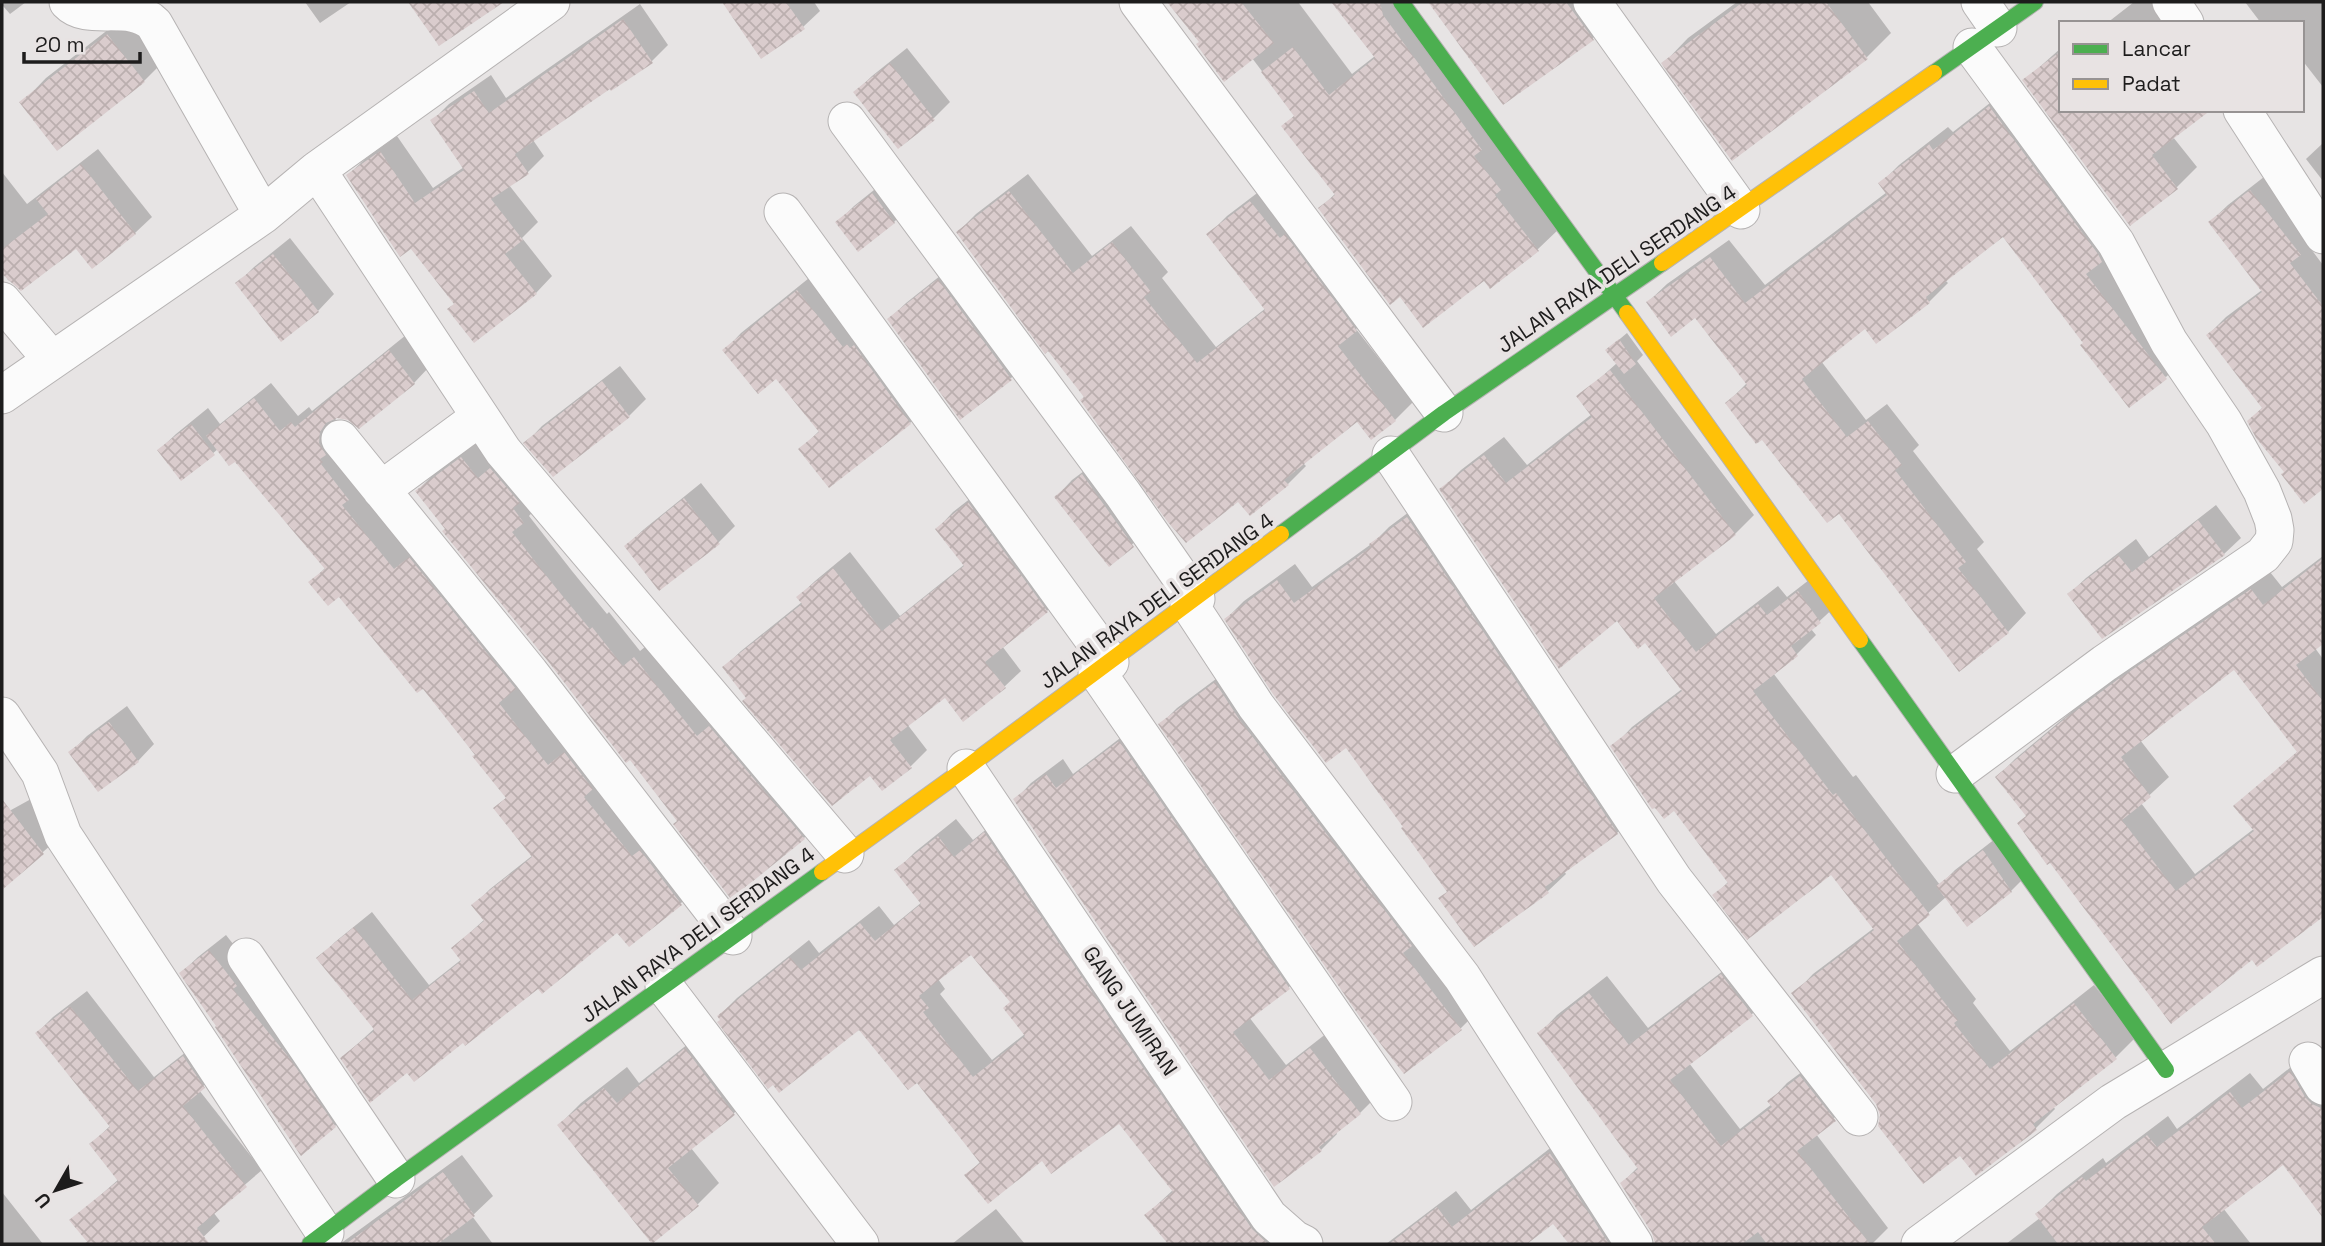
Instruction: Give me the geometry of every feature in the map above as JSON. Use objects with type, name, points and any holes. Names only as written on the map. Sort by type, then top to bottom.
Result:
[{"type":"street","points":[[68,2],[80,10],[138,13],[154,24],[263,215]]},
{"type":"street","points":[[1138,2],[1444,413]]},
{"type":"street","points":[[1401,2],[1614,295],[2166,1070]]},
{"type":"street","points":[[1592,2],[1741,210]]},
{"type":"street","name":"JALAN RAYA DELI SERDANG 4","points":[[317,1239],[1103,667],[1444,413],[1741,210],[1983,25],[2035,2]]},
{"type":"street","points":[[2171,2],[2184,21]]},
{"type":"street","points":[[2,395],[263,215],[317,170],[532,7]]},
{"type":"street","points":[[1955,774],[2105,663],[2263,555],[2274,541],[2276,530],[2262,491],[2224,423],[2169,342],[2116,243],[1983,25]]},
{"type":"street","points":[[2243,112],[2323,235]]},
{"type":"street","points":[[847,121],[1122,495],[1192,601],[1256,706],[1462,977],[1634,1244]]},
{"type":"street","points":[[317,170],[503,451],[845,854]]},
{"type":"street","points":[[783,212],[1103,667],[1393,1102]]},
{"type":"street","points":[[2,301],[52,360]]},
{"type":"street","points":[[382,490],[480,417]]},
{"type":"street","points":[[340,439],[538,684],[733,936]]},
{"type":"street","points":[[1391,454],[1674,880],[1859,1117]]},
{"type":"street","points":[[2,716],[40,773],[62,835],[317,1239]]},
{"type":"street","name":"GANG JUMIRAN","points":[[965,768],[1269,1217],[1294,1239],[1304,1244]]},
{"type":"street","points":[[246,957],[396,1179]]},
{"type":"street","points":[[1920,1244],[2113,1102],[2323,975]]},
{"type":"street","points":[[664,986],[860,1244]]},
{"type":"building","points":[[408,2],[504,2],[439,46]]},
{"type":"building","points":[[722,2],[786,2],[805,29],[761,59]]},
{"type":"building","points":[[1167,2],[1241,2],[1274,43],[1224,82],[1196,44],[1199,42]]},
{"type":"building","points":[[1331,2],[1380,2],[1383,15],[1482,150],[1474,156],[1501,190],[1495,195],[1539,251],[1490,289],[1484,281],[1423,328],[1400,297],[1390,305],[1318,208],[1335,195],[1281,126],[1294,116],[1261,72],[1293,47],[1329,95],[1375,58]]},
{"type":"building","points":[[1428,2],[1566,2],[1594,40],[1503,105]]},
{"type":"building","points":[[1743,2],[1826,2],[1868,59],[1732,161],[1661,63]]},
{"type":"building","points":[[623,19],[653,63],[515,154],[529,174],[491,199],[523,240],[505,254],[537,294],[474,343],[447,309],[454,304],[411,249],[400,257],[346,175],[380,151],[415,203],[464,170],[430,120],[474,91],[489,113]]},
{"type":"building","points":[[107,34],[145,82],[57,151],[19,102]]},
{"type":"building","points":[[2059,52],[2059,112],[2208,112],[2152,155],[2178,189],[2130,226],[2022,80]]},
{"type":"building","points":[[890,63],[935,120],[898,149],[853,92]]},
{"type":"building","points":[[1989,106],[2098,254],[2102,262],[2086,274],[2167,379],[2129,408],[2003,237],[1926,297],[1930,303],[1876,344],[1865,329],[1802,379],[1847,437],[1868,421],[1902,465],[1895,470],[1966,562],[1958,568],[2009,633],[1959,672],[1839,514],[1827,523],[1762,440],[1756,444],[1725,403],[1747,385],[1695,318],[1671,337],[1646,302],[1710,257],[1745,303],[1887,195],[1878,183],[1929,144],[1933,150]]},
{"type":"building","points":[[81,164],[136,234],[92,269],[76,249],[21,291],[2,274],[2,249],[48,214],[36,199]]},
{"type":"building","points":[[2250,190],[2301,255],[2290,263],[2323,306],[2323,489],[2304,504],[2281,474],[2284,472],[2256,438],[2247,421],[2262,408],[2206,335],[2262,292],[2208,222]]},
{"type":"building","points":[[1009,191],[1073,273],[1112,242],[1151,292],[1144,297],[1197,363],[1265,310],[1206,234],[1250,201],[1280,238],[1285,234],[1357,331],[1338,346],[1396,421],[1371,440],[1357,422],[1284,480],[1289,485],[1250,516],[1238,502],[1186,543],[1167,521],[1080,400],[1084,397],[1048,351],[1045,354],[956,232]]},
{"type":"building","points":[[872,193],[895,223],[858,252],[835,222]]},
{"type":"building","points":[[273,254],[319,312],[281,342],[235,283]]},
{"type":"building","points":[[938,279],[1012,380],[960,420],[887,319]]},
{"type":"building","points":[[797,290],[843,347],[847,344],[850,348],[854,345],[911,424],[829,488],[798,449],[819,432],[776,379],[758,394],[722,350]]},
{"type":"building","points":[[1619,339],[1636,364],[1624,374],[1605,350]]},
{"type":"building","points":[[389,350],[415,384],[359,429],[348,420],[337,418],[326,423],[320,432],[319,443],[326,455],[320,459],[323,462],[321,464],[349,500],[342,505],[394,569],[409,557],[516,689],[499,703],[548,765],[564,752],[593,789],[584,797],[632,856],[640,850],[682,905],[629,947],[617,933],[542,994],[538,989],[414,1082],[407,1073],[370,1103],[340,1058],[374,1031],[373,1028],[316,958],[354,927],[412,1000],[461,961],[451,948],[484,921],[471,905],[532,857],[493,808],[506,798],[472,756],[475,755],[423,689],[417,693],[339,597],[328,606],[308,582],[325,569],[235,462],[229,466],[206,436],[254,398],[280,431],[291,422],[295,427]]},
{"type":"building","points":[[1610,370],[1736,535],[1654,598],[1696,652],[1758,604],[1767,615],[1798,591],[1821,623],[1791,646],[1798,656],[1753,691],[1930,915],[1897,941],[1958,1020],[1954,1023],[1990,1069],[2074,1003],[2117,1059],[2033,1124],[2037,1130],[1976,1176],[1960,1156],[1923,1184],[1878,1126],[1880,1115],[1876,1104],[1791,993],[1874,930],[1831,875],[1747,940],[1712,895],[1728,883],[1674,811],[1664,819],[1655,808],[1652,809],[1610,746],[1682,691],[1645,643],[1638,649],[1617,621],[1559,669],[1439,489],[1484,455],[1506,483],[1592,417],[1576,396]]},
{"type":"building","points":[[602,381],[630,417],[553,477],[523,443]]},
{"type":"building","points":[[191,424],[215,455],[181,481],[157,450]]},
{"type":"building","points":[[461,457],[478,478],[490,468],[520,503],[513,508],[524,523],[512,532],[623,666],[634,657],[697,736],[709,726],[805,839],[731,899],[673,824],[677,821],[630,760],[626,763],[547,660],[442,531],[445,529],[415,491]]},
{"type":"building","points":[[1082,474],[1134,547],[1109,567],[1054,497]]},
{"type":"building","points":[[684,498],[720,544],[659,591],[624,546]]},
{"type":"building","points":[[968,502],[1048,612],[985,662],[1006,688],[963,722],[945,698],[890,740],[912,768],[882,791],[870,776],[832,806],[742,701],[746,698],[722,667],[802,604],[796,597],[833,568],[882,631],[964,566],[935,529]]},
{"type":"building","points":[[1407,517],[1618,834],[1545,887],[1549,893],[1474,947],[1438,898],[1447,892],[1346,748],[1326,763],[1273,694],[1224,619],[1277,580],[1294,603]]},
{"type":"building","points":[[2198,520],[2225,555],[2102,639],[2067,594],[2118,555],[2132,572]]},
{"type":"building","points":[[2323,558],[2323,644],[2296,665],[2323,701],[2323,917],[2257,967],[2252,960],[2171,1024],[2017,823],[2026,816],[1995,777],[2062,721],[2117,680],[2251,589],[2263,605]],"holes":[[[2234,670],[2297,752],[2233,806],[2254,831],[2176,891],[2122,820],[2151,797],[2121,757]]]},
{"type":"building","points":[[1215,682],[1239,719],[1412,946],[1403,953],[1462,1030],[1404,1074],[1362,1020],[1158,724]]},
{"type":"building","points":[[109,722],[139,762],[98,792],[68,752]]},
{"type":"building","points":[[1119,741],[1290,989],[1233,1032],[1269,1080],[1310,1048],[1361,1114],[1319,1147],[1322,1151],[1274,1187],[1013,799],[1046,774],[1056,788]]},
{"type":"building","points":[[2,799],[44,854],[2,890]]},
{"type":"building","points":[[984,832],[1252,1229],[1268,1244],[1168,1244],[1144,1215],[1173,1192],[1119,1124],[1051,1174],[1042,1161],[988,1204],[964,1175],[980,1163],[917,1083],[908,1090],[859,1030],[779,1093],[773,1085],[768,1089],[717,1022],[720,1020],[717,1016],[790,957],[801,970],[860,923],[875,941],[921,904],[894,870],[938,836],[954,857]],"holes":[[[971,955],[1010,1002],[1003,1008],[1025,1036],[973,1077],[923,1012],[929,1008],[919,996]]]},
{"type":"building","points":[[1983,850],[2012,892],[1967,927],[1936,886]]},
{"type":"building","points":[[209,950],[237,986],[233,989],[291,1060],[336,1127],[301,1156],[179,973]]},
{"type":"building","points":[[1721,974],[1753,1016],[1670,1080],[1721,1146],[1772,1107],[1767,1101],[1800,1076],[1836,1121],[1797,1151],[1870,1244],[1767,1244],[1758,1232],[1742,1244],[1655,1244],[1652,1233],[1620,1183],[1638,1169],[1537,1033],[1589,993],[1629,1045]]},
{"type":"building","points":[[70,1006],[138,1091],[183,1056],[205,1088],[183,1106],[247,1187],[197,1228],[210,1244],[89,1244],[69,1220],[118,1181],[89,1144],[110,1127],[35,1033]]},
{"type":"building","points":[[685,1048],[735,1115],[668,1168],[699,1206],[652,1244],[557,1125],[604,1088],[617,1103]]},
{"type":"building","points":[[2290,1071],[2305,1097],[2323,1109],[2323,1218],[2283,1165],[2202,1227],[2216,1244],[2058,1244],[2035,1214],[2082,1177],[2086,1181],[2147,1135],[2157,1147],[2230,1092],[2242,1108]]},
{"type":"building","points":[[1549,1152],[1609,1244],[1569,1244],[1553,1224],[1527,1244],[1389,1244],[1437,1207],[1452,1227]]},
{"type":"building","points":[[443,1172],[475,1216],[438,1244],[346,1244]]},
{"type":"traffic: fast","points":[[1401,2],[1627,313]]},
{"type":"traffic: fast","points":[[1934,73],[2035,2]]},
{"type":"traffic: fast","points":[[1281,534],[1444,413],[1662,263]]},
{"type":"traffic: fast","points":[[1860,640],[2166,1070]]},
{"type":"traffic: fast","points":[[310,1244],[822,872]]},
{"type":"traffic: slow","points":[[1662,263],[1934,73]]},
{"type":"traffic: slow","points":[[1627,313],[1860,640]]},
{"type":"traffic: slow","points":[[822,872],[1281,534]]}]
